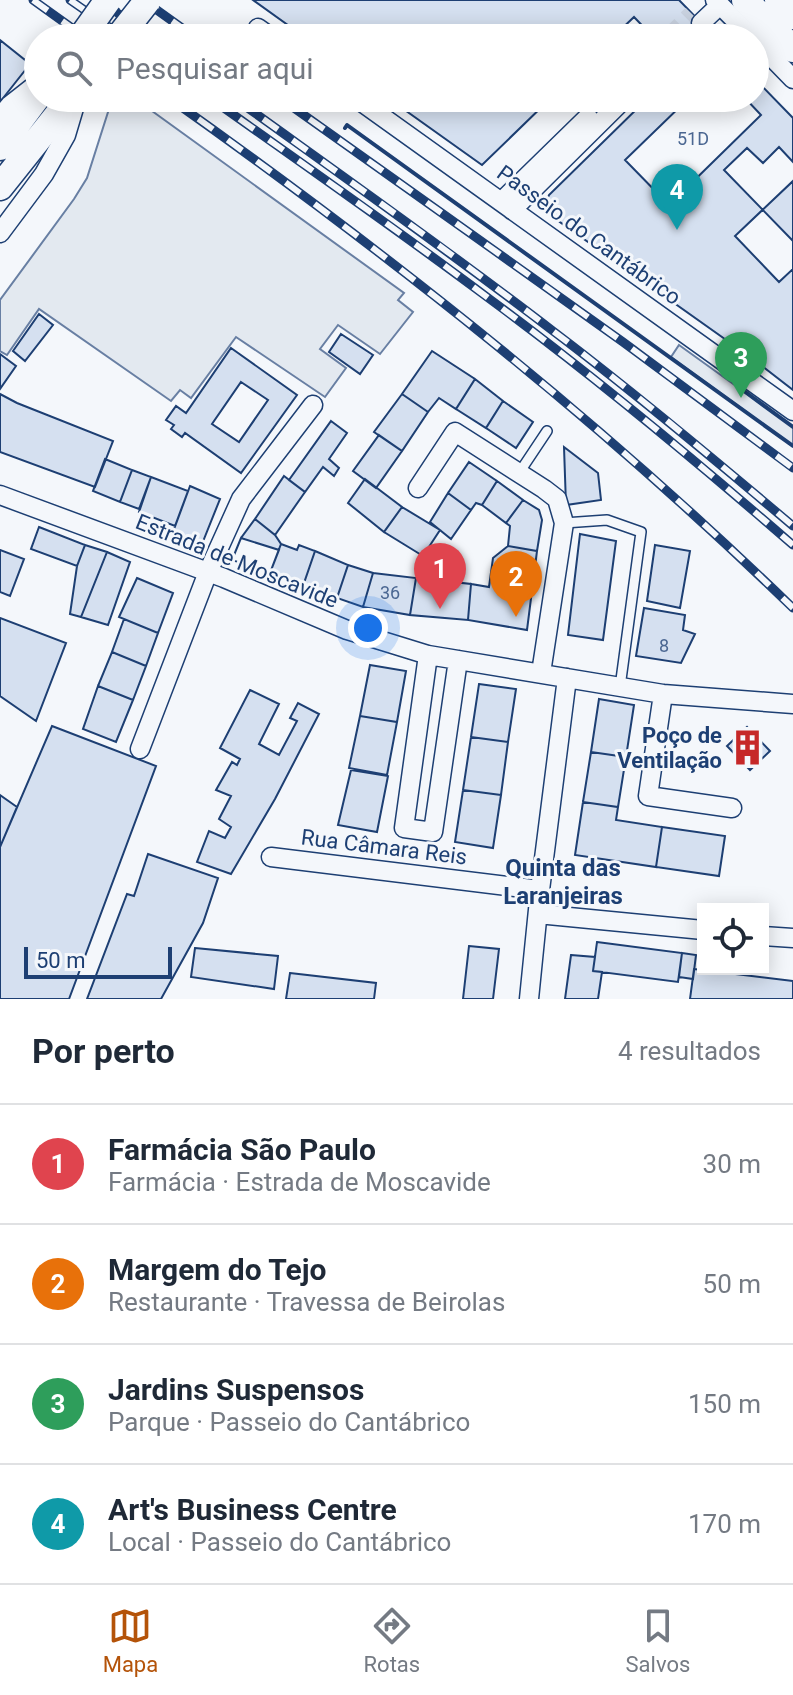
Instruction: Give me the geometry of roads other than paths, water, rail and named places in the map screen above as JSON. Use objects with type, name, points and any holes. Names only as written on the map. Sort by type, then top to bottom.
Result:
[{"type":"main road","points":[[91,24],[108,0]]},
{"type":"main road","points":[[129,24],[148,0]]},
{"type":"main road","points":[[778,0],[793,16]]},
{"type":"main road","points":[[722,1],[756,24]]},
{"type":"main road","points":[[769,33],[793,49]]},
{"type":"main road","points":[[0,147],[26,112]]},
{"type":"main road","points":[[0,187],[62,112]]},
{"type":"street","points":[[697,19],[722,1],[741,24]]},
{"type":"street","points":[[769,54],[793,79]]},
{"type":"street","points":[[0,117],[24,94]]},
{"type":"street","points":[[0,233],[44,174],[66,135],[71,112]]},
{"type":"street","name":"Passeio do Cantábrico","points":[[376,112],[793,411]]},
{"type":"street","points":[[507,206],[594,112]]},
{"type":"street","points":[[507,206],[610,112]]},
{"type":"street","points":[[140,749],[208,572],[241,499],[313,405]]},
{"type":"street","points":[[418,488],[455,432],[557,499],[564,523],[541,673]]},
{"type":"street","name":"Estrada de Moscavide","points":[[0,495],[208,572],[347,630],[428,655],[663,694],[793,704]]},
{"type":"street","points":[[428,655],[404,828],[433,832],[458,660]]},
{"type":"street","points":[[529,999],[567,678]]},
{"type":"street","points":[[663,694],[648,796],[732,808]]},
{"type":"street","name":"Rua Câmara Reis","points":[[271,857],[540,890]]},
{"type":"street","points":[[538,914],[697,929]]},
{"type":"street","points":[[769,936],[793,938]]},
{"type":"lane","points":[[519,473],[547,431]]},
{"type":"lane","points":[[564,523],[607,520],[641,532],[620,687]]},
{"type":"tunnel","points":[[682,24],[692,14]]},
{"type":"railway","points":[[33,0],[66,24]]},
{"type":"railway","points":[[70,0],[105,24]]},
{"type":"railway","points":[[100,0],[132,24]]},
{"type":"railway","points":[[143,0],[176,24]]},
{"type":"railway","points":[[188,112],[332,217],[491,341],[645,471],[793,608]]},
{"type":"railway","points":[[230,112],[530,329],[793,545]]},
{"type":"railway","points":[[254,112],[584,354],[793,526]]},
{"type":"railway","points":[[300,112],[623,342],[793,468]]},
{"type":"place","name":"Art's Business Centre","points":[[677,230]]},
{"type":"place","name":"Jardins Suspensos","points":[[741,398]]},
{"type":"place","name":"Farmácia São Paulo","points":[[440,609]]},
{"type":"place","name":"Margem do Tejo","points":[[516,617]]},
{"type":"place","name":"Poço de Ventilação","points":[[748,748]]},
{"type":"district","name":"Quinta das Laranjeiras","points":[[563,882]]}]
